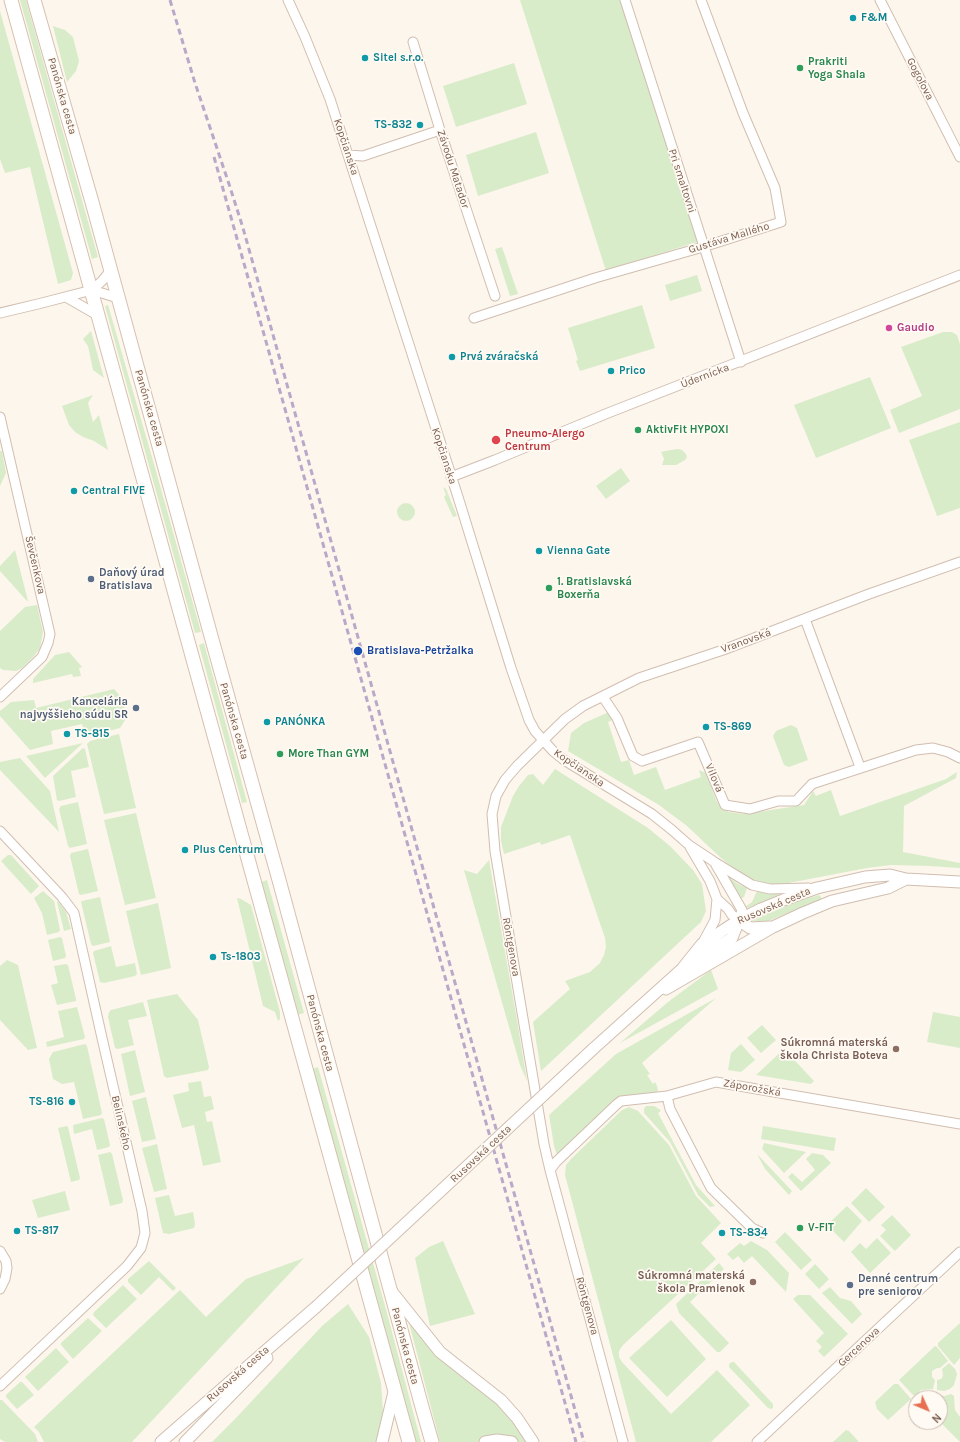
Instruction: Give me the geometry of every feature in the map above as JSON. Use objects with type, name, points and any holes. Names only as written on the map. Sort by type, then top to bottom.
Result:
[{"type":"main road","name":"Panónska cesta","points":[[11,0],[409,1442]]},
{"type":"main road","name":"Panónska cesta","points":[[34,0],[111,270],[432,1442]]},
{"type":"street","name":"Kopčianska","points":[[288,0],[316,63],[348,155],[529,720],[535,731],[564,760],[652,814],[689,845],[752,885],[770,889],[817,888]]},
{"type":"street","name":"Pri smaltovni","points":[[625,0],[741,362]]},
{"type":"street","name":"Gustáva Mallého","points":[[474,318],[607,274],[703,247],[781,222],[776,188],[743,113],[701,0]]},
{"type":"street","name":"Gogoľova","points":[[880,0],[960,157]]},
{"type":"street","name":"Závodu Matador","points":[[413,42],[440,130],[495,296]]},
{"type":"street","points":[[348,155],[363,156],[440,130]]},
{"type":"street","points":[[0,313],[92,290],[111,270]]},
{"type":"street","name":"Údernícka","points":[[450,476],[495,460],[608,413],[960,275]]},
{"type":"street","points":[[92,290],[118,298]]},
{"type":"street","points":[[66,297],[99,316]]},
{"type":"street","name":"Ševčenkova","points":[[0,417],[50,634],[42,657],[0,697]]},
{"type":"street","name":"Vranovská","points":[[544,741],[565,719],[583,706],[639,678],[723,650],[869,594],[960,562]]},
{"type":"street","points":[[805,619],[860,767]]},
{"type":"street","name":"Vilová","points":[[603,696],[618,718],[633,756],[642,760],[698,742],[725,805],[750,808],[778,801],[796,801],[812,784],[860,767],[916,750],[933,748],[948,752],[960,758]]},
{"type":"street","name":"Röntgenova","points":[[544,741],[517,766],[503,784],[494,800],[492,819],[495,851],[544,1144],[623,1442]]},
{"type":"street","name":"Belinského","points":[[0,831],[74,913],[142,1211],[145,1233],[141,1248],[126,1266],[0,1386]]},
{"type":"street","name":"Kopčianska","points":[[689,845],[710,881],[717,899],[732,915],[739,920],[742,910],[716,863]]},
{"type":"street","name":"Rusovská cesta","points":[[161,1442],[316,1307],[646,1000],[682,969],[702,944],[739,920],[783,900],[817,888],[865,877],[890,875],[906,879],[960,882]]},
{"type":"street","name":"Rusovská cesta","points":[[646,1000],[773,927],[832,901],[888,888],[906,879]]},
{"type":"street","name":"Kopčianska","points":[[702,944],[715,920],[717,899]]},
{"type":"street","points":[[682,969],[732,938],[739,920],[750,928],[773,927]]},
{"type":"street","name":"Záporožská","points":[[667,1096],[716,1082],[960,1124]]},
{"type":"street","points":[[550,1170],[556,1162],[617,1104],[626,1100],[667,1096],[670,1109],[711,1188],[752,1228],[763,1233]]},
{"type":"street","points":[[0,1251],[6,1261],[7,1268],[5,1278],[0,1289]]},
{"type":"street","name":"Gercenova","points":[[758,1442],[960,1252]]},
{"type":"street","points":[[390,1290],[440,1352],[501,1400],[517,1418],[533,1442]]},
{"type":"street","name":"Rusovská cesta","points":[[185,1442],[316,1307]]},
{"type":"street","points":[[382,1442],[394,1392]]},
{"type":"street","points":[[485,1442],[497,1440],[512,1442]]},
{"type":"green space","points":[[20,0],[26,0],[98,257],[92,259]]},
{"type":"green space","points":[[520,0],[626,0],[700,241],[606,271]]},
{"type":"green space","points":[[0,11],[73,273],[71,280],[58,284],[30,167],[5,173],[0,159]]},
{"type":"green space","points":[[53,26],[65,30],[73,37],[79,61],[76,71],[67,82]]},
{"type":"green space","points":[[514,63],[527,104],[456,127],[443,86]]},
{"type":"green space","points":[[536,132],[549,173],[478,196],[466,155]]},
{"type":"green space","points":[[502,247],[518,294],[510,296],[495,249]]},
{"type":"green space","points":[[697,275],[702,291],[670,301],[665,285]]},
{"type":"green space","points":[[108,305],[201,632],[195,633],[105,306]]},
{"type":"green space","points":[[642,305],[655,348],[580,371],[568,328]]},
{"type":"green space","points":[[91,331],[104,378],[93,370],[88,346],[83,339]]},
{"type":"green space","points":[[943,332],[952,332],[957,335],[960,344],[960,409],[899,433],[890,410],[922,396],[901,347]]},
{"type":"green space","points":[[870,377],[891,428],[816,458],[794,405]]},
{"type":"green space","points":[[93,395],[88,403],[93,422],[99,415],[108,450],[75,432],[69,425],[62,406]]},
{"type":"green space","points":[[960,422],[960,508],[937,516],[909,440]]},
{"type":"green space","points":[[678,449],[682,450],[686,454],[687,457],[685,460],[676,465],[662,465],[664,459],[661,452]]},
{"type":"green space","points":[[0,451],[2,451],[6,473],[0,486]]},
{"type":"green space","points":[[621,468],[630,481],[606,499],[596,486]]},
{"type":"green space","points":[[443,487],[446,489],[457,516],[453,517],[444,497],[446,495]]},
{"type":"green space","points":[[402,503],[410,503],[415,508],[413,519],[410,521],[402,521],[397,516],[397,508]]},
{"type":"green space","points":[[15,550],[28,601],[0,571],[0,566]]},
{"type":"green space","points":[[37,605],[43,632],[40,648],[22,668],[16,671],[3,670],[0,668],[0,631],[25,607]]},
{"type":"green space","points":[[204,643],[247,802],[242,803],[199,645]]},
{"type":"green space","points":[[69,652],[82,667],[79,668],[81,676],[73,677],[72,674],[33,683],[33,679],[55,655]]},
{"type":"green space","points":[[114,689],[121,697],[127,717],[120,728],[86,737],[82,724],[51,731],[53,744],[30,750],[0,716],[0,711],[11,702],[34,700],[36,708]]},
{"type":"green space","points":[[609,712],[615,719],[608,722],[621,762],[629,760],[634,775],[656,767],[665,790],[701,777],[699,770],[706,773],[720,807],[729,812],[744,814],[804,805],[813,791],[816,796],[831,790],[840,816],[946,779],[957,772],[956,778],[904,806],[903,852],[960,863],[960,868],[891,865],[867,868],[778,885],[765,884],[745,877],[721,858],[687,826],[659,805],[568,751],[571,733],[584,723]]},
{"type":"green space","points":[[791,725],[797,728],[808,760],[789,767],[784,765],[773,736],[776,731]]},
{"type":"green space","points":[[119,734],[136,808],[104,814],[87,744],[90,741]]},
{"type":"green space","points":[[83,743],[45,778],[26,756]]},
{"type":"green space","points":[[83,748],[85,749],[89,767],[71,771],[76,797],[59,801],[57,800],[53,776]]},
{"type":"green space","points":[[20,758],[50,791],[59,832],[0,770],[0,762]]},
{"type":"green space","points":[[555,769],[648,828],[670,846],[693,870],[702,884],[706,911],[701,922],[541,1071],[533,1022],[570,989],[565,981],[590,972],[600,963],[606,947],[605,938],[570,835],[541,845],[540,842],[504,854],[501,841],[501,827],[513,796],[519,786],[528,775],[533,774],[543,785]]},
{"type":"green space","points":[[78,802],[87,844],[70,848],[68,846],[59,809],[61,806]]},
{"type":"green space","points":[[136,813],[156,898],[125,905],[104,820]]},
{"type":"green space","points":[[88,849],[98,891],[81,895],[79,894],[70,856],[71,853]]},
{"type":"green space","points":[[8,855],[11,855],[39,886],[31,894],[1,861]]},
{"type":"green space","points":[[489,860],[527,1081],[520,1065],[464,870],[477,874]]},
{"type":"green space","points":[[731,879],[747,888],[744,897],[740,899],[729,880]]},
{"type":"green space","points":[[267,880],[304,1013],[297,1015],[261,882]]},
{"type":"green space","points":[[43,891],[54,901],[60,930],[59,932],[47,935],[42,913],[34,898]]},
{"type":"green space","points":[[757,891],[777,893],[778,895],[746,909],[745,907],[752,902]]},
{"type":"green space","points":[[819,895],[821,899],[766,922],[761,923],[753,921],[783,906]]},
{"type":"green space","points":[[100,897],[110,942],[93,946],[91,944],[81,902]]},
{"type":"green space","points":[[237,898],[251,905],[280,1012],[280,1019],[278,1021],[275,1012],[263,1006]]},
{"type":"green space","points":[[58,901],[66,912],[71,929],[64,931]]},
{"type":"green space","points":[[158,903],[171,968],[141,975],[126,911]]},
{"type":"green space","points":[[60,937],[62,938],[66,956],[65,958],[53,961],[48,940]]},
{"type":"green space","points":[[111,946],[116,967],[135,963],[137,974],[135,976],[104,983],[100,982],[93,953],[94,951]]},
{"type":"green space","points":[[7,960],[18,965],[37,1048],[28,1050],[0,1020],[0,966]]},
{"type":"green space","points":[[68,965],[76,1001],[57,1005],[51,985],[58,983],[54,966]]},
{"type":"green space","points":[[711,970],[718,989],[620,1043],[668,1002]]},
{"type":"green space","points":[[177,994],[198,1020],[209,1067],[208,1070],[167,1078],[164,1076],[147,1000]]},
{"type":"green space","points":[[716,998],[642,1063],[650,1074],[647,1075],[653,1084],[655,1082],[657,1086],[658,1091],[656,1093],[621,1098],[557,1155],[549,1115],[616,1054]]},
{"type":"green space","points":[[143,1002],[147,1016],[128,1020],[134,1045],[118,1049],[115,1048],[108,1017],[109,1012],[111,1010]]},
{"type":"green space","points":[[77,1007],[85,1037],[84,1039],[47,1047],[46,1042],[64,1037],[58,1011]]},
{"type":"green space","points":[[933,1012],[960,1017],[960,1048],[927,1042]]},
{"type":"green space","points":[[762,1025],[776,1040],[761,1053],[747,1038]]},
{"type":"green space","points":[[85,1044],[87,1046],[102,1113],[101,1115],[83,1119],[74,1082],[62,1084],[53,1079],[49,1059],[53,1052]]},
{"type":"green space","points":[[741,1044],[755,1060],[741,1072],[728,1070],[731,1053]]},
{"type":"green space","points":[[784,1049],[814,1081],[811,1084],[756,1075]]},
{"type":"green space","points":[[135,1050],[145,1092],[130,1096],[121,1054]]},
{"type":"green space","points":[[318,1067],[387,1313],[421,1442],[415,1442],[312,1069]]},
{"type":"green space","points":[[201,1081],[204,1097],[211,1096],[214,1109],[205,1112],[207,1122],[212,1121],[221,1162],[203,1166],[194,1125],[182,1128],[173,1095],[189,1091],[188,1083]]},
{"type":"green space","points":[[146,1097],[156,1139],[142,1142],[132,1101]]},
{"type":"green space","points":[[646,1106],[654,1106],[661,1111],[658,1113],[696,1185],[715,1206],[710,1207],[698,1195],[670,1142],[644,1113]]},
{"type":"green space","points":[[629,1107],[638,1111],[669,1145],[696,1196],[721,1223],[701,1243],[716,1259],[623,1345],[619,1351],[619,1357],[671,1414],[717,1370],[750,1405],[711,1442],[636,1442],[565,1175],[566,1165],[572,1158],[622,1110]]},
{"type":"green space","points":[[102,1118],[104,1119],[110,1145],[109,1147],[97,1150],[92,1129],[74,1134],[73,1125]]},
{"type":"green space","points":[[67,1126],[80,1178],[79,1180],[71,1182],[58,1128]]},
{"type":"green space","points":[[763,1126],[836,1138],[834,1151],[761,1139]]},
{"type":"green space","points":[[764,1143],[806,1152],[784,1173],[762,1149]]},
{"type":"green space","points":[[157,1144],[167,1189],[154,1192],[142,1148]]},
{"type":"green space","points":[[110,1152],[112,1154],[123,1200],[122,1203],[110,1206],[98,1155]]},
{"type":"green space","points":[[812,1153],[823,1155],[831,1163],[801,1191],[788,1177],[792,1173],[802,1182],[815,1170],[806,1159]]},
{"type":"green space","points":[[757,1154],[792,1191],[789,1195],[765,1169]]},
{"type":"green space","points":[[866,1188],[885,1207],[869,1222],[851,1203]]},
{"type":"green space","points":[[65,1191],[70,1210],[38,1218],[32,1200]]},
{"type":"green space","points":[[169,1195],[175,1216],[193,1212],[195,1224],[194,1228],[169,1234],[163,1233],[155,1198]]},
{"type":"green space","points":[[847,1206],[862,1221],[844,1242],[827,1225]]},
{"type":"green space","points":[[892,1215],[911,1235],[895,1251],[880,1236],[886,1230],[881,1225]]},
{"type":"green space","points":[[785,1232],[812,1260],[801,1270],[775,1242]]},
{"type":"green space","points":[[877,1238],[891,1253],[870,1273],[851,1252],[860,1243],[866,1249]]},
{"type":"green space","points":[[443,1241],[475,1314],[430,1326],[415,1258],[429,1247]]},
{"type":"green space","points":[[751,1241],[767,1250],[789,1273],[786,1292],[752,1256],[744,1263],[738,1256],[733,1260],[727,1254],[740,1243],[744,1246]]},
{"type":"green space","points":[[304,1258],[132,1442],[44,1442],[39,1432],[34,1427],[180,1290],[206,1317],[246,1279]]},
{"type":"green space","points":[[149,1261],[176,1288],[173,1291],[159,1277],[141,1295],[128,1282],[128,1279]]},
{"type":"green space","points":[[719,1263],[724,1269],[690,1302],[729,1343],[720,1352],[717,1352],[679,1313],[676,1304]]},
{"type":"green space","points":[[815,1264],[829,1279],[819,1289],[805,1274]]},
{"type":"green space","points":[[123,1285],[137,1299],[106,1328],[93,1315],[94,1312]]},
{"type":"green space","points":[[830,1287],[840,1298],[851,1301],[862,1314],[852,1324],[822,1293]]},
{"type":"green space","points":[[798,1295],[810,1295],[848,1334],[824,1357],[818,1351],[822,1347],[816,1341],[824,1333],[793,1299]]},
{"type":"green space","points":[[348,1304],[369,1337],[381,1383],[383,1412],[380,1434],[376,1442],[212,1442],[322,1326]]},
{"type":"green space","points":[[88,1318],[102,1331],[73,1359],[61,1343]]},
{"type":"green space","points":[[408,1319],[499,1405],[528,1442],[440,1442]]},
{"type":"green space","points":[[671,1320],[706,1359],[667,1397],[629,1358]]},
{"type":"green space","points":[[960,1323],[960,1358],[954,1365],[938,1346],[938,1343]]},
{"type":"green space","points":[[935,1346],[948,1361],[940,1368],[932,1371],[932,1377],[935,1380],[933,1389],[908,1390],[899,1380]]},
{"type":"green space","points":[[56,1348],[69,1362],[38,1391],[25,1377]]},
{"type":"green space","points":[[734,1362],[773,1404],[773,1408],[768,1408],[729,1367],[729,1364]]},
{"type":"green space","points":[[949,1363],[955,1369],[957,1374],[954,1385],[950,1389],[937,1390],[937,1380],[941,1379],[943,1376],[942,1369]]},
{"type":"green space","points":[[20,1382],[22,1382],[34,1395],[17,1409],[6,1397],[6,1395]]},
{"type":"green space","points":[[894,1384],[898,1384],[908,1396],[908,1402],[888,1420],[877,1409],[875,1402]]},
{"type":"green space","points":[[951,1394],[954,1396],[955,1410],[960,1417],[960,1442],[948,1430],[948,1395]]},
{"type":"green space","points":[[0,1400],[2,1400],[35,1434],[38,1442],[5,1442],[0,1439]]},
{"type":"green space","points":[[846,1430],[849,1431],[859,1442],[833,1442]]},
{"type":"railway","points":[[170,0],[195,83],[243,228],[584,1442]]},
{"type":"railway","points":[[214,157],[576,1442]]},
{"type":"place","name":"F&M","points":[[853,18]]},
{"type":"place","name":"Sitel s.r.o.","points":[[365,58]]},
{"type":"place","name":"Prakriti Yoga Shala","points":[[800,68]]},
{"type":"place","name":"TS-832","points":[[420,125]]},
{"type":"place","name":"Gaudio","points":[[889,328]]},
{"type":"place","name":"Prvá zváračská","points":[[452,357]]},
{"type":"place","name":"Prico","points":[[611,371]]},
{"type":"place","name":"AktivFit HYPOXI","points":[[638,430]]},
{"type":"place","name":"Pneumo-Alergo Centrum","points":[[496,440]]},
{"type":"place","name":"Central FIVE","points":[[74,491]]},
{"type":"place","name":"Vienna Gate","points":[[539,551]]},
{"type":"place","name":"Daňový úrad Bratislava","points":[[91,579]]},
{"type":"place","name":"1. Bratislavská Boxerňa","points":[[549,588]]},
{"type":"place","name":"Bratislava-Petržalka","points":[[358,651]]},
{"type":"place","name":"Kancelária najvyššieho súdu SR","points":[[136,708]]},
{"type":"place","name":"PANÓNKA","points":[[267,722]]},
{"type":"place","name":"TS-869","points":[[706,727]]},
{"type":"place","name":"TS-815","points":[[67,734]]},
{"type":"place","name":"More Than GYM","points":[[280,754]]},
{"type":"place","name":"Plus Centrum","points":[[185,850]]},
{"type":"place","name":"Ts-1803","points":[[213,957]]},
{"type":"place","name":"Súkromná materská škola Christa Boteva","points":[[896,1049]]},
{"type":"place","name":"TS-816","points":[[72,1102]]},
{"type":"place","name":"V-FIT","points":[[800,1228]]},
{"type":"place","name":"TS-817","points":[[17,1231]]},
{"type":"place","name":"TS-834","points":[[722,1233]]},
{"type":"place","name":"Súkromná materská škola Pramienok","points":[[753,1282]]},
{"type":"place","name":"Denné centrum pre seniorov","points":[[850,1285]]}]
